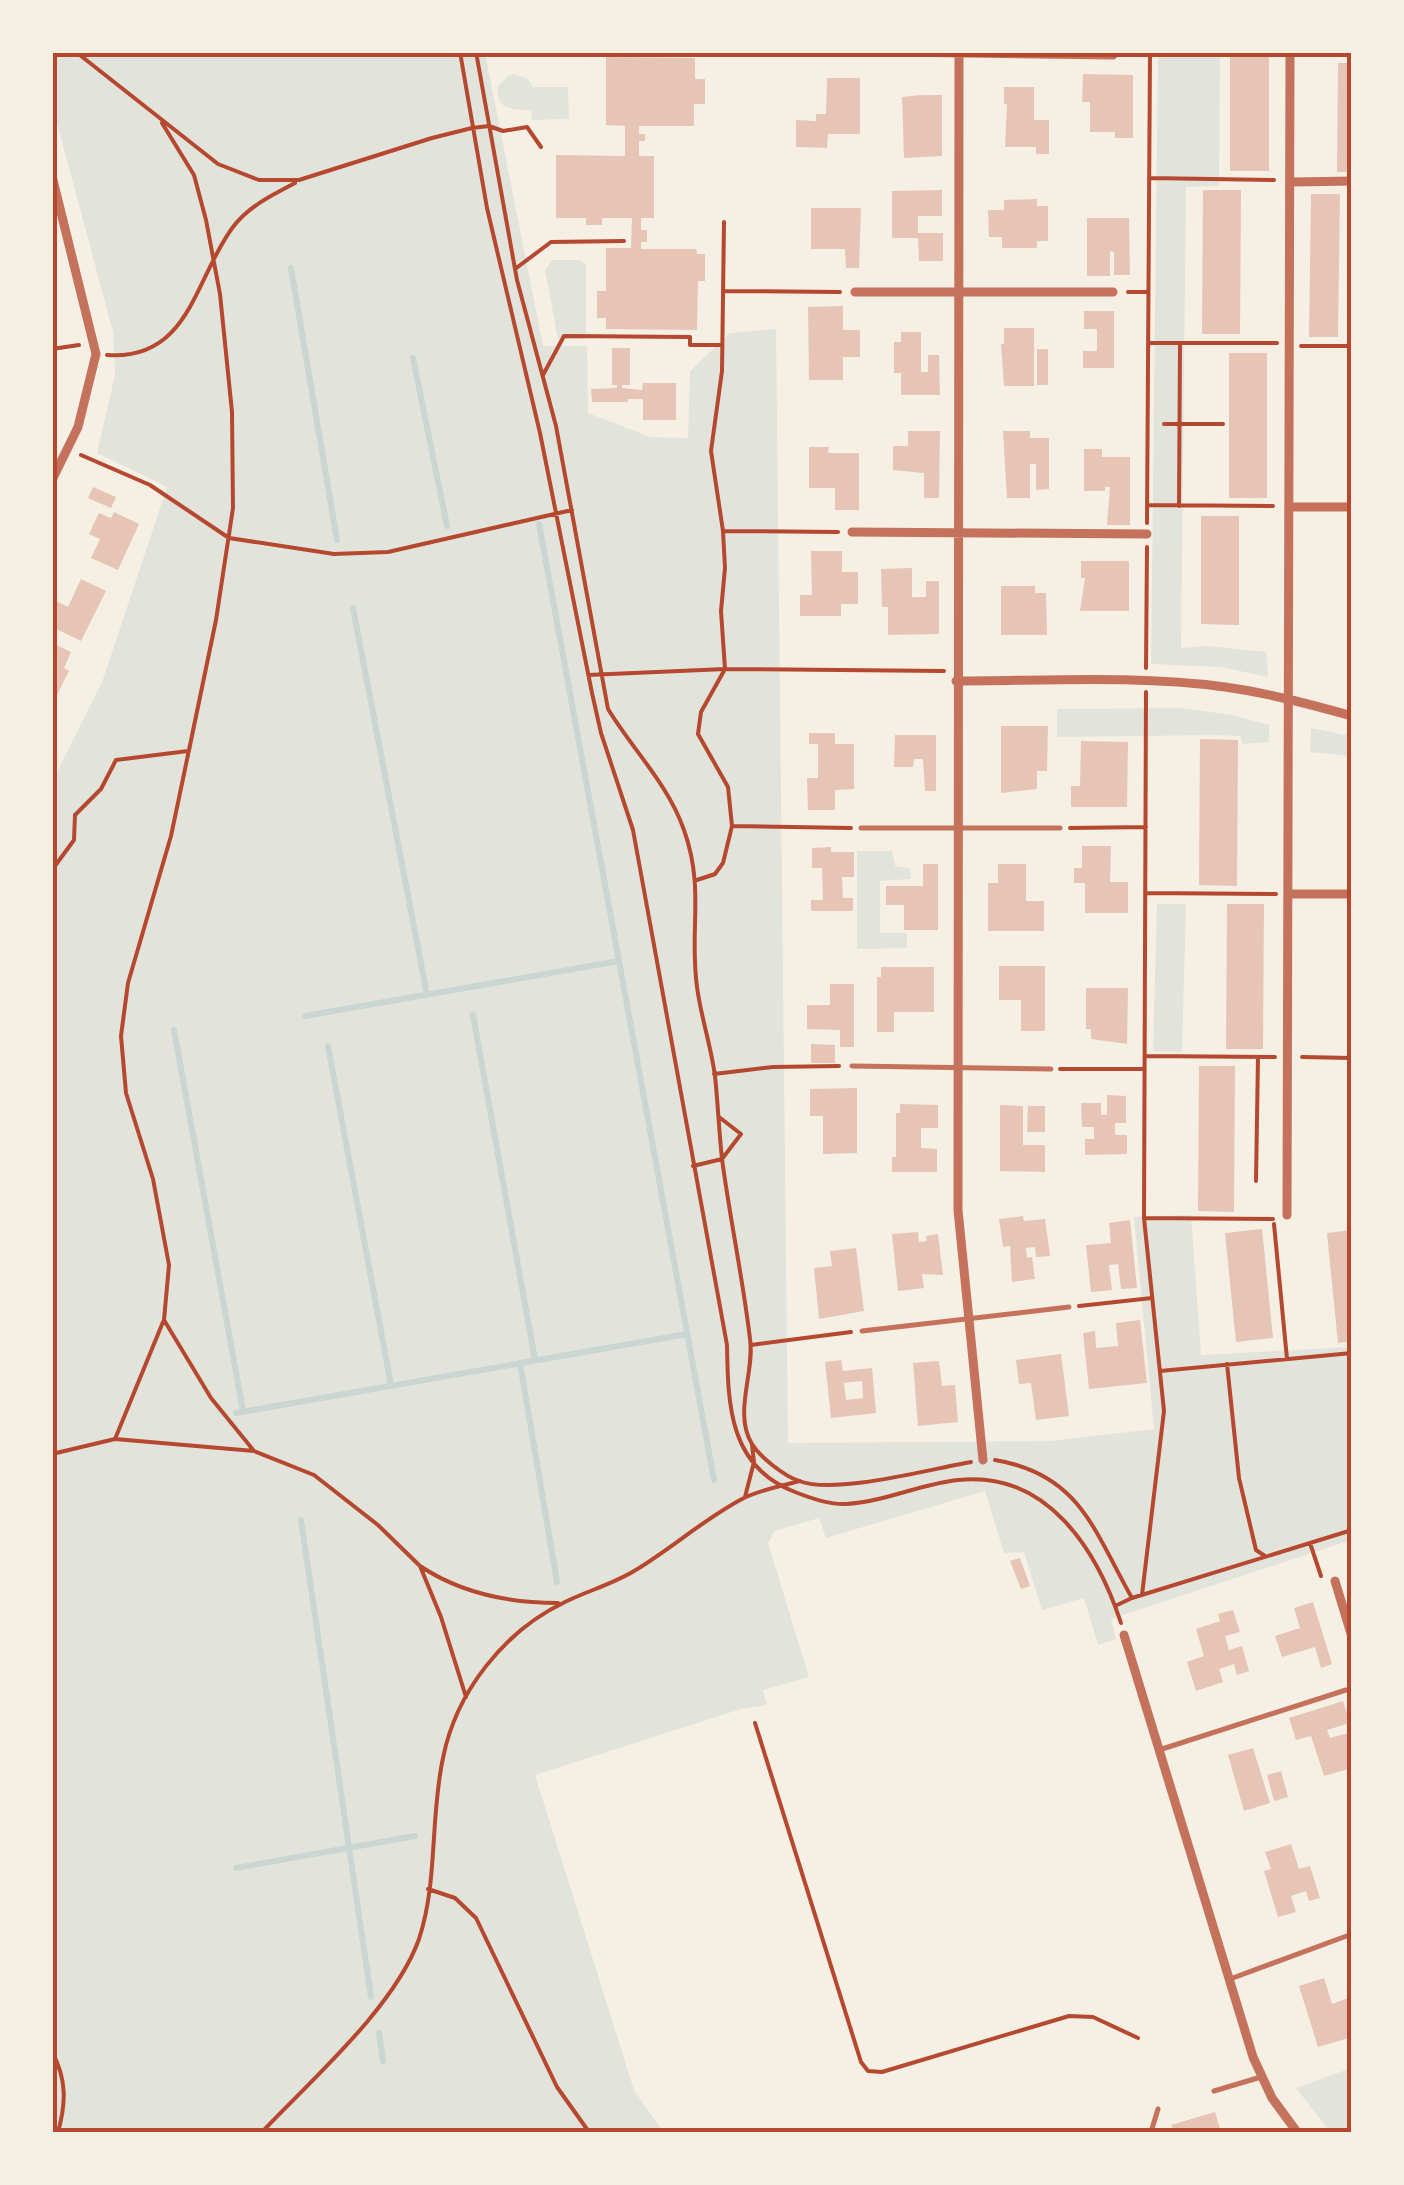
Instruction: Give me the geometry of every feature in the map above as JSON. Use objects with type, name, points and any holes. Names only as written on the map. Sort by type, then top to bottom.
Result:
[{"type":"street","points":[[899,52],[1114,55]]},
{"type":"street","points":[[1287,1216],[1290,52]]},
{"type":"street","points":[[959,53],[958,1210],[983,1460]]},
{"type":"street","points":[[52,176],[96,354],[78,427],[52,480]]},
{"type":"street","points":[[1292,182],[1352,181]]},
{"type":"street","points":[[855,292],[1113,292]]},
{"type":"street","points":[[1290,506],[1352,507]]},
{"type":"street","points":[[852,532],[1147,534]]},
{"type":"street","points":[[956,676],[1222,686],[1289,698],[1352,716]]},
{"type":"street","points":[[1288,894],[1352,894]]},
{"type":"street","points":[[1334,1581],[1352,1637]]},
{"type":"street","points":[[1124,1635],[1261,2077],[1297,2132]]},
{"type":"lane","points":[[861,828],[1060,828]]},
{"type":"lane","points":[[852,1066],[1050,1069]]},
{"type":"lane","points":[[862,1331],[1069,1307]]},
{"type":"lane","points":[[1159,1750],[1346,1690]]},
{"type":"lane","points":[[1230,1978],[1352,1934]]},
{"type":"lane","points":[[1214,2091],[1261,2077]]},
{"type":"lane","points":[[1151,2132],[1158,2108]]},
{"type":"path","points":[[76,52],[218,164],[258,180],[299,180]]},
{"type":"path","points":[[460,52],[472,128],[600,733],[633,830],[726,1345],[728,1402],[734,1430],[743,1450],[779,1486],[808,1498],[843,1504],[958,1480],[994,1483],[1026,1492],[1075,1530],[1115,1606],[1124,1635]]},
{"type":"path","points":[[476,52],[516,269],[572,510],[608,709],[666,791],[684,830],[697,880],[696,984],[714,1074],[722,1159],[752,1345],[745,1418],[754,1462],[745,1497]]},
{"type":"path","points":[[1114,55],[1150,53],[1146,670]]},
{"type":"path","points":[[114,1438],[164,1320],[168,1265],[152,1179],[126,1094],[121,1036],[128,983],[171,836],[216,620],[233,508],[232,412],[213,256],[194,175],[162,123]]},
{"type":"path","points":[[96,354],[120,356],[140,351],[173,334],[190,310],[213,256],[235,224],[261,201],[299,180],[472,128],[489,126],[503,131],[527,127],[541,147]]},
{"type":"path","points":[[1149,178],[1292,182]]},
{"type":"path","points":[[697,880],[715,874],[724,862],[732,826],[728,787],[698,734],[702,712],[725,670],[721,611],[723,531],[711,451],[722,372],[724,222]]},
{"type":"path","points":[[516,269],[551,242],[624,242]]},
{"type":"path","points":[[722,292],[855,292]]},
{"type":"path","points":[[1113,292],[1148,292]]},
{"type":"path","points":[[543,375],[564,336],[690,337],[690,344],[722,345]]},
{"type":"path","points":[[1148,343],[1282,344]]},
{"type":"path","points":[[1179,506],[1180,343]]},
{"type":"path","points":[[52,349],[79,344]]},
{"type":"path","points":[[1300,346],[1352,346]]},
{"type":"path","points":[[1164,424],[1223,424]]},
{"type":"path","points":[[67,449],[150,485],[229,538],[334,554],[388,552],[572,510]]},
{"type":"path","points":[[1148,505],[1290,506]]},
{"type":"path","points":[[723,531],[852,532]]},
{"type":"path","points":[[588,675],[725,670],[956,676]]},
{"type":"path","points":[[1142,1595],[1164,1412],[1144,1218],[1146,692]]},
{"type":"path","points":[[52,870],[74,840],[75,815],[102,789],[116,760],[189,750]]},
{"type":"path","points":[[732,826],[861,828]]},
{"type":"path","points":[[1060,828],[1146,828]]},
{"type":"path","points":[[1146,893],[1288,894]]},
{"type":"path","points":[[1144,1056],[1278,1057]]},
{"type":"path","points":[[1256,1182],[1258,1057]]},
{"type":"path","points":[[1297,1058],[1352,1058]]},
{"type":"path","points":[[714,1074],[773,1067],[852,1066]]},
{"type":"path","points":[[1050,1069],[1144,1069]]},
{"type":"path","points":[[692,1166],[722,1159],[741,1134],[718,1116]]},
{"type":"path","points":[[1144,1218],[1287,1216]]},
{"type":"path","points":[[1274,1219],[1288,1359]]},
{"type":"path","points":[[1069,1307],[1152,1298]]},
{"type":"path","points":[[164,1320],[211,1398],[254,1450]]},
{"type":"path","points":[[752,1345],[862,1331]]},
{"type":"path","points":[[1160,1371],[1352,1353]]},
{"type":"path","points":[[1227,1364],[1242,1497],[1256,1550],[1268,1556]]},
{"type":"path","points":[[52,1454],[114,1438],[254,1450],[314,1475],[440,1580],[492,1597],[526,1603],[562,1603]]},
{"type":"path","points":[[752,1445],[800,1482]]},
{"type":"path","points":[[262,2132],[358,2032],[399,1980],[419,1938],[443,1756],[466,1697],[498,1650],[534,1620],[562,1603],[632,1573],[745,1497],[800,1482],[840,1485],[983,1460],[1032,1469],[1070,1493],[1132,1598]]},
{"type":"path","points":[[1115,1606],[1352,1530]]},
{"type":"path","points":[[1310,1543],[1320,1576],[1334,1581]]},
{"type":"path","points":[[420,1566],[466,1697]]},
{"type":"path","points":[[755,1723],[860,2062],[868,2072],[882,2072],[1069,2016],[1093,2017],[1138,2038]]},
{"type":"path","points":[[428,1889],[455,1898],[476,1918],[557,2087],[589,2132]]},
{"type":"path","points":[[52,2052],[61,2068],[64,2089],[58,2132]]},
{"type":"shaded area","points":[[53,53],[485,53],[543,346],[587,346],[588,413],[650,437],[688,438],[690,371],[730,333],[776,329],[788,1443],[1051,1441],[1154,1429],[1134,1217],[1191,1215],[1201,1355],[1351,1347],[1351,1540],[1111,1619],[1116,1639],[1098,1645],[1084,1598],[1042,1610],[1024,1552],[1004,1553],[985,1491],[826,1538],[819,1518],[775,1531],[768,1543],[809,1677],[763,1690],[767,1705],[741,1709],[535,1775],[634,2090],[663,2132],[53,2132],[52,782],[102,682],[167,487],[97,453],[115,375],[113,332],[53,108]]},
{"type":"shaded area","points":[[1158,53],[1220,53],[1219,186],[1186,187],[1181,648],[1207,646],[1266,652],[1268,677],[1221,667],[1151,664]]},
{"type":"shaded area","points":[[514,74],[528,79],[533,87],[568,87],[569,119],[532,120],[531,110],[502,104],[498,86]]},
{"type":"shaded area","points":[[552,260],[580,260],[586,264],[586,339],[558,339],[545,270]]},
{"type":"shaded area","points":[[1180,708],[1269,725],[1269,742],[1243,744],[1240,736],[1215,735],[1057,737],[1057,709]]},
{"type":"shaded area","points":[[1311,728],[1351,736],[1351,756],[1310,752]]},
{"type":"shaded area","points":[[857,851],[892,851],[895,866],[910,869],[911,879],[880,881],[880,933],[907,933],[907,948],[857,949]]},
{"type":"shaded area","points":[[1157,904],[1186,904],[1182,1052],[1153,1051]]},
{"type":"shaded area","points":[[1351,2068],[1351,2132],[1330,2132],[1296,2088]]},
{"type":"building","points":[[1230,52],[1269,52],[1269,171],[1230,171]]},
{"type":"building","points":[[606,57],[695,58],[695,79],[705,79],[705,104],[694,104],[694,126],[639,126],[645,141],[639,141],[639,156],[654,156],[654,218],[641,218],[647,242],[641,242],[641,249],[696,249],[697,254],[705,254],[705,281],[698,281],[697,330],[606,329],[606,318],[597,318],[597,291],[606,291],[606,248],[631,248],[632,218],[602,218],[602,225],[586,225],[586,218],[556,218],[556,155],[625,156],[625,126],[606,125]]},
{"type":"building","points":[[1338,63],[1352,63],[1352,172],[1337,172]]},
{"type":"building","points":[[1083,74],[1133,75],[1133,138],[1115,138],[1115,132],[1090,132],[1090,102],[1082,102]]},
{"type":"building","points":[[827,78],[860,78],[860,134],[828,134],[827,148],[796,147],[796,120],[816,121],[816,114],[826,114]]},
{"type":"building","points":[[1004,87],[1034,87],[1034,120],[1049,120],[1049,154],[1036,154],[1036,147],[1005,147]]},
{"type":"building","points":[[942,95],[942,156],[904,158],[902,97]]},
{"type":"building","points":[[942,190],[942,216],[918,216],[918,233],[943,233],[943,261],[919,261],[918,238],[892,238],[892,191]]},
{"type":"building","points":[[1203,190],[1241,190],[1240,334],[1202,334]]},
{"type":"building","points":[[1311,194],[1340,194],[1338,337],[1309,337]]},
{"type":"building","points":[[1037,199],[1037,206],[1048,206],[1048,241],[1037,241],[1037,248],[1002,248],[1002,237],[989,237],[988,210],[1004,210],[1004,200]]},
{"type":"building","points":[[811,208],[861,208],[859,268],[846,268],[845,249],[811,249]]},
{"type":"building","points":[[1087,218],[1129,218],[1130,275],[1114,275],[1114,252],[1110,251],[1110,276],[1087,276]]},
{"type":"building","points":[[843,306],[843,330],[860,330],[860,357],[843,357],[843,380],[809,380],[808,307]]},
{"type":"building","points":[[1084,311],[1114,311],[1114,368],[1083,368],[1083,351],[1097,351],[1097,329],[1084,329]]},
{"type":"building","points":[[1004,328],[1034,328],[1034,386],[1004,386]]},
{"type":"building","points":[[901,332],[921,332],[921,372],[928,372],[928,355],[939,355],[940,395],[901,395],[901,373],[894,373],[894,342],[901,342]]},
{"type":"building","points":[[612,348],[630,348],[630,385],[622,388],[642,390],[643,383],[676,383],[676,420],[643,420],[643,399],[592,402],[591,389],[617,388],[612,385]]},
{"type":"building","points":[[1037,349],[1048,349],[1048,385],[1037,385]]},
{"type":"building","points":[[1229,353],[1267,353],[1267,498],[1229,498]]},
{"type":"building","points":[[908,431],[940,431],[939,498],[924,498],[924,473],[893,470],[893,446],[908,446]]},
{"type":"building","points":[[1003,431],[1030,431],[1030,438],[1049,438],[1049,489],[1036,490],[1036,464],[1030,464],[1030,498],[1007,498]]},
{"type":"building","points":[[809,447],[829,447],[828,453],[859,453],[859,510],[835,510],[835,488],[809,488]]},
{"type":"building","points":[[1084,449],[1102,449],[1102,457],[1130,457],[1130,525],[1107,525],[1110,487],[1105,487],[1105,491],[1084,491]]},
{"type":"building","points":[[93,487],[116,497],[111,508],[88,498]]},
{"type":"building","points":[[114,512],[139,524],[118,570],[91,558],[100,539],[89,534],[99,513],[111,518]]},
{"type":"building","points":[[1201,516],[1239,516],[1239,625],[1201,624]]},
{"type":"building","points":[[811,551],[842,551],[842,572],[858,572],[858,604],[841,604],[841,616],[800,616],[800,595],[812,595]]},
{"type":"building","points":[[1081,561],[1129,561],[1129,611],[1080,611],[1085,578],[1081,578]]},
{"type":"building","points":[[912,568],[912,597],[926,597],[926,581],[939,581],[939,634],[888,635],[888,607],[882,607],[881,569]]},
{"type":"building","points":[[81,579],[106,591],[81,641],[52,627],[52,599],[68,607]]},
{"type":"building","points":[[1001,586],[1035,586],[1035,593],[1046,593],[1047,635],[1001,635]]},
{"type":"building","points":[[52,643],[71,652],[64,668],[69,671],[52,705]]},
{"type":"building","points":[[1001,726],[1048,726],[1047,771],[1037,771],[1037,789],[1001,793]]},
{"type":"building","points":[[809,733],[835,733],[835,744],[854,744],[854,789],[835,790],[835,810],[808,810],[807,778],[818,778],[818,744],[809,744]]},
{"type":"building","points":[[895,735],[936,735],[936,791],[925,791],[923,759],[914,759],[913,767],[894,767]]},
{"type":"building","points":[[1200,739],[1238,740],[1237,886],[1199,885]]},
{"type":"building","points":[[1081,741],[1128,742],[1127,807],[1071,807],[1071,786],[1080,786]]},
{"type":"building","points":[[1082,846],[1111,846],[1110,882],[1128,882],[1128,913],[1085,913],[1085,883],[1074,883],[1074,868],[1082,868]]},
{"type":"building","points":[[831,847],[831,852],[854,852],[854,877],[842,877],[843,898],[853,898],[853,911],[811,911],[811,900],[823,900],[822,868],[812,868],[812,848]]},
{"type":"building","points":[[923,864],[938,864],[938,930],[904,930],[904,905],[886,905],[886,886],[923,886]]},
{"type":"building","points":[[998,864],[1026,864],[1026,901],[1044,901],[1044,931],[988,931],[988,883],[998,883]]},
{"type":"building","points":[[1227,904],[1264,904],[1263,1049],[1226,1049]]},
{"type":"building","points":[[999,966],[1045,966],[1045,1031],[1021,1031],[1021,1000],[999,1000]]},
{"type":"building","points":[[881,967],[934,967],[934,1012],[894,1012],[894,1032],[877,1032],[877,977],[881,977]]},
{"type":"building","points":[[830,984],[854,984],[854,1047],[840,1047],[840,1030],[807,1029],[807,1005],[830,1005]]},
{"type":"building","points":[[1086,988],[1128,988],[1127,1044],[1091,1039],[1091,1029],[1086,1029]]},
{"type":"building","points":[[811,1044],[835,1045],[835,1063],[811,1063]]},
{"type":"building","points":[[1199,1066],[1235,1066],[1234,1212],[1198,1211]]},
{"type":"building","points":[[857,1088],[857,1153],[823,1154],[823,1116],[810,1116],[810,1089]]},
{"type":"building","points":[[1107,1095],[1126,1096],[1126,1123],[1115,1123],[1115,1135],[1127,1135],[1127,1154],[1085,1155],[1085,1139],[1094,1139],[1094,1127],[1082,1127],[1081,1103],[1101,1103],[1101,1115],[1107,1115]]},
{"type":"building","points":[[900,1104],[938,1105],[938,1128],[921,1128],[921,1148],[937,1149],[937,1172],[892,1172]]},
{"type":"building","points":[[1000,1105],[1023,1106],[1023,1145],[1045,1145],[1045,1172],[1000,1171]]},
{"type":"building","points":[[1028,1106],[1045,1106],[1045,1132],[1027,1132]]},
{"type":"building","points":[[1023,1216],[1024,1221],[1045,1219],[1050,1256],[1036,1257],[1035,1247],[1026,1248],[1027,1258],[1032,1257],[1035,1279],[1012,1282],[1010,1246],[1003,1247],[999,1219]]},
{"type":"building","points":[[1130,1220],[1137,1288],[1121,1289],[1118,1264],[1109,1265],[1112,1290],[1091,1292],[1086,1245],[1111,1243],[1109,1223]]},
{"type":"building","points":[[1262,1229],[1273,1338],[1236,1342],[1225,1233]]},
{"type":"building","points":[[1352,1230],[1352,1341],[1338,1343],[1327,1233]]},
{"type":"building","points":[[918,1232],[919,1242],[938,1234],[943,1275],[922,1274],[924,1288],[898,1291],[892,1234]]},
{"type":"building","points":[[856,1248],[864,1311],[819,1319],[814,1268],[832,1266],[830,1251]]},
{"type":"building","points":[[1140,1320],[1147,1383],[1089,1389],[1083,1333],[1095,1331],[1096,1348],[1118,1346],[1116,1323]]},
{"type":"building","points":[[1061,1354],[1069,1416],[1036,1420],[1031,1383],[1019,1384],[1016,1360]]},
{"type":"building","points":[[841,1360],[843,1371],[872,1368],[876,1413],[831,1418],[825,1362]],"holes":[[[862,1381],[863,1398],[846,1400],[844,1383]]]},
{"type":"building","points":[[939,1361],[942,1386],[955,1385],[958,1422],[918,1426],[913,1363]]},
{"type":"building","points":[[1020,1558],[1030,1586],[1021,1589],[1010,1561]]},
{"type":"building","points":[[1313,1602],[1332,1664],[1321,1668],[1315,1647],[1282,1657],[1275,1636],[1300,1628],[1294,1608]]},
{"type":"building","points":[[1233,1610],[1240,1632],[1225,1636],[1229,1650],[1242,1646],[1249,1671],[1237,1675],[1234,1664],[1219,1669],[1223,1682],[1196,1691],[1187,1662],[1204,1656],[1196,1629],[1220,1621],[1218,1614]]},
{"type":"building","points":[[1343,1701],[1350,1723],[1327,1730],[1330,1738],[1352,1732],[1352,1768],[1324,1776],[1311,1736],[1296,1740],[1289,1718]]},
{"type":"building","points":[[1253,1748],[1270,1803],[1244,1811],[1228,1755]]},
{"type":"building","points":[[1281,1771],[1288,1797],[1274,1801],[1267,1775]]},
{"type":"building","points":[[1291,1844],[1299,1869],[1310,1866],[1320,1898],[1309,1901],[1306,1891],[1291,1896],[1296,1912],[1278,1917],[1264,1871],[1271,1869],[1265,1852]]},
{"type":"building","points":[[1324,1978],[1332,2004],[1351,1997],[1352,2037],[1318,2047],[1299,1986]]},
{"type":"building","points":[[1215,2112],[1221,2132],[1174,2132],[1171,2125]]},
{"type":"waterway","points":[[291,268],[337,540]]},
{"type":"waterway","points":[[413,358],[447,526]]},
{"type":"waterway","points":[[539,524],[714,1480]]},
{"type":"waterway","points":[[353,608],[427,995]]},
{"type":"waterway","points":[[305,1016],[619,961]]},
{"type":"waterway","points":[[473,1015],[535,1360]]},
{"type":"waterway","points":[[174,1030],[243,1411]]},
{"type":"waterway","points":[[328,1046],[391,1385]]},
{"type":"waterway","points":[[236,1413],[687,1334]]},
{"type":"waterway","points":[[520,1363],[557,1582]]},
{"type":"waterway","points":[[301,1520],[371,1997]]},
{"type":"waterway","points":[[236,1868],[415,1836]]},
{"type":"waterway","points":[[379,2033],[383,2061]]}]
